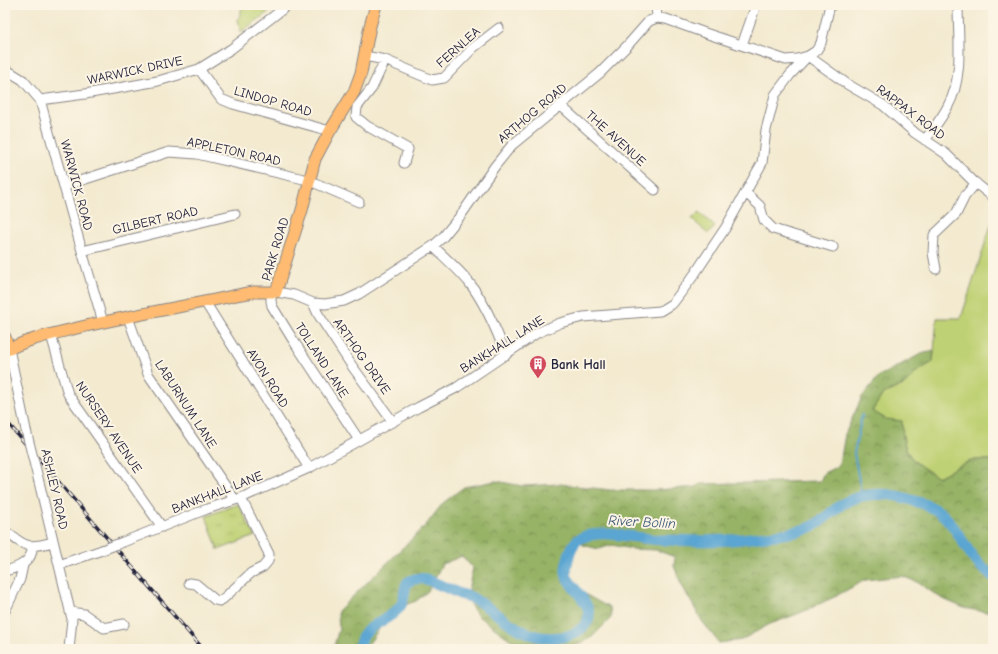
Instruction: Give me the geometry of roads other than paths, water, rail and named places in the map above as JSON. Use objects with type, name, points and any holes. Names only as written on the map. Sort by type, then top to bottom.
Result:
[{"type":"main road","name":"PARK ROAD","points":[[7,350],[51,335],[103,322],[254,292],[273,292],[302,210],[308,180],[315,159],[354,92],[361,73],[370,26],[376,5]]},
{"type":"main road","name":"ASHLEY ROAD","points":[[5,337],[7,350]]},
{"type":"street","name":"WARWICK DRIVE","points":[[40,100],[85,94],[158,81],[199,69],[231,49],[288,5]]},
{"type":"street","points":[[656,5],[657,18],[666,19],[786,60],[808,56]]},
{"type":"street","points":[[742,45],[756,5]]},
{"type":"street","name":"BANKHALL LANE","points":[[59,565],[238,498],[309,468],[456,388],[537,333],[560,323],[583,317],[660,311],[674,303],[714,246],[762,164],[766,130],[775,95],[790,75],[808,56],[816,51],[820,44],[831,5]]},
{"type":"street","points":[[925,140],[948,106],[955,90],[958,50],[958,5]]},
{"type":"street","name":"ARTHOG ROAD","points":[[273,292],[294,295],[313,302],[336,303],[351,299],[433,246],[461,216],[504,154],[524,134],[600,73],[649,21],[657,18]]},
{"type":"street","name":"FERNLEA","points":[[365,56],[385,60],[432,80],[444,78],[473,48],[499,28]]},
{"type":"street","name":"RAPPAX ROAD","points":[[808,56],[847,84],[883,105],[925,140],[946,154],[976,184],[993,197]]},
{"type":"street","points":[[385,60],[372,88],[357,107],[356,117],[367,126],[408,149],[404,163]]},
{"type":"street","name":"WARWICK ROAD","points":[[5,69],[23,80],[40,100],[103,322]]},
{"type":"street","name":"LINDOP ROAD","points":[[199,69],[221,99],[233,104],[330,131]]},
{"type":"street","name":"THE AVENUE","points":[[560,105],[655,190]]},
{"type":"street","name":"APPLETON ROAD","points":[[64,186],[169,152],[197,154],[308,180],[359,202]]},
{"type":"street","points":[[936,269],[933,253],[934,235],[956,214],[965,196],[976,184]]},
{"type":"street","points":[[746,193],[760,206],[764,220],[773,229],[833,248]]},
{"type":"street","name":"GILBERT ROAD","points":[[82,251],[235,214]]},
{"type":"street","points":[[433,246],[468,282],[498,332],[506,355]]},
{"type":"street","name":"TOLLAND LANE","points":[[273,292],[271,301],[272,306],[359,440]]},
{"type":"street","name":"AVON ROAD","points":[[205,302],[309,468]]},
{"type":"street","name":"ARTHOG DRIVE","points":[[313,302],[318,314],[352,366],[393,422]]},
{"type":"street","name":"LABURNUM LANE","points":[[128,317],[148,374],[238,498],[269,554],[268,561],[263,567],[251,573],[224,599],[219,601],[215,600],[196,584],[189,583]]},
{"type":"street","name":"NURSERY AVENUE","points":[[51,335],[68,394],[162,527]]},
{"type":"street","name":"ASHLEY ROAD","points":[[7,350],[72,619],[69,649]]},
{"type":"street","points":[[5,531],[20,542],[32,547],[53,542]]},
{"type":"street","points":[[5,611],[20,579],[23,565],[29,558],[32,551],[32,547]]},
{"type":"street","points":[[5,571],[23,565]]},
{"type":"street","points":[[70,612],[84,614],[104,628],[120,623]]},
{"type":"waterway","points":[[862,415],[854,453],[862,497]]},
{"type":"waterway","name":"River Bollin","points":[[358,649],[361,639],[368,630],[397,610],[403,602],[406,584],[414,579],[426,579],[460,594],[471,597],[515,627],[536,636],[548,638],[572,635],[585,625],[589,613],[584,600],[570,582],[566,574],[570,552],[574,544],[579,539],[590,535],[610,534],[661,540],[709,541],[734,540],[784,534],[811,527],[823,520],[841,505],[857,498],[874,494],[900,497],[924,504],[939,512],[947,519],[972,556],[993,576]]},
{"type":"railway","points":[[5,420],[203,649]]},
{"type":"place","name":"Bank Hall","points":[[538,379]]}]
